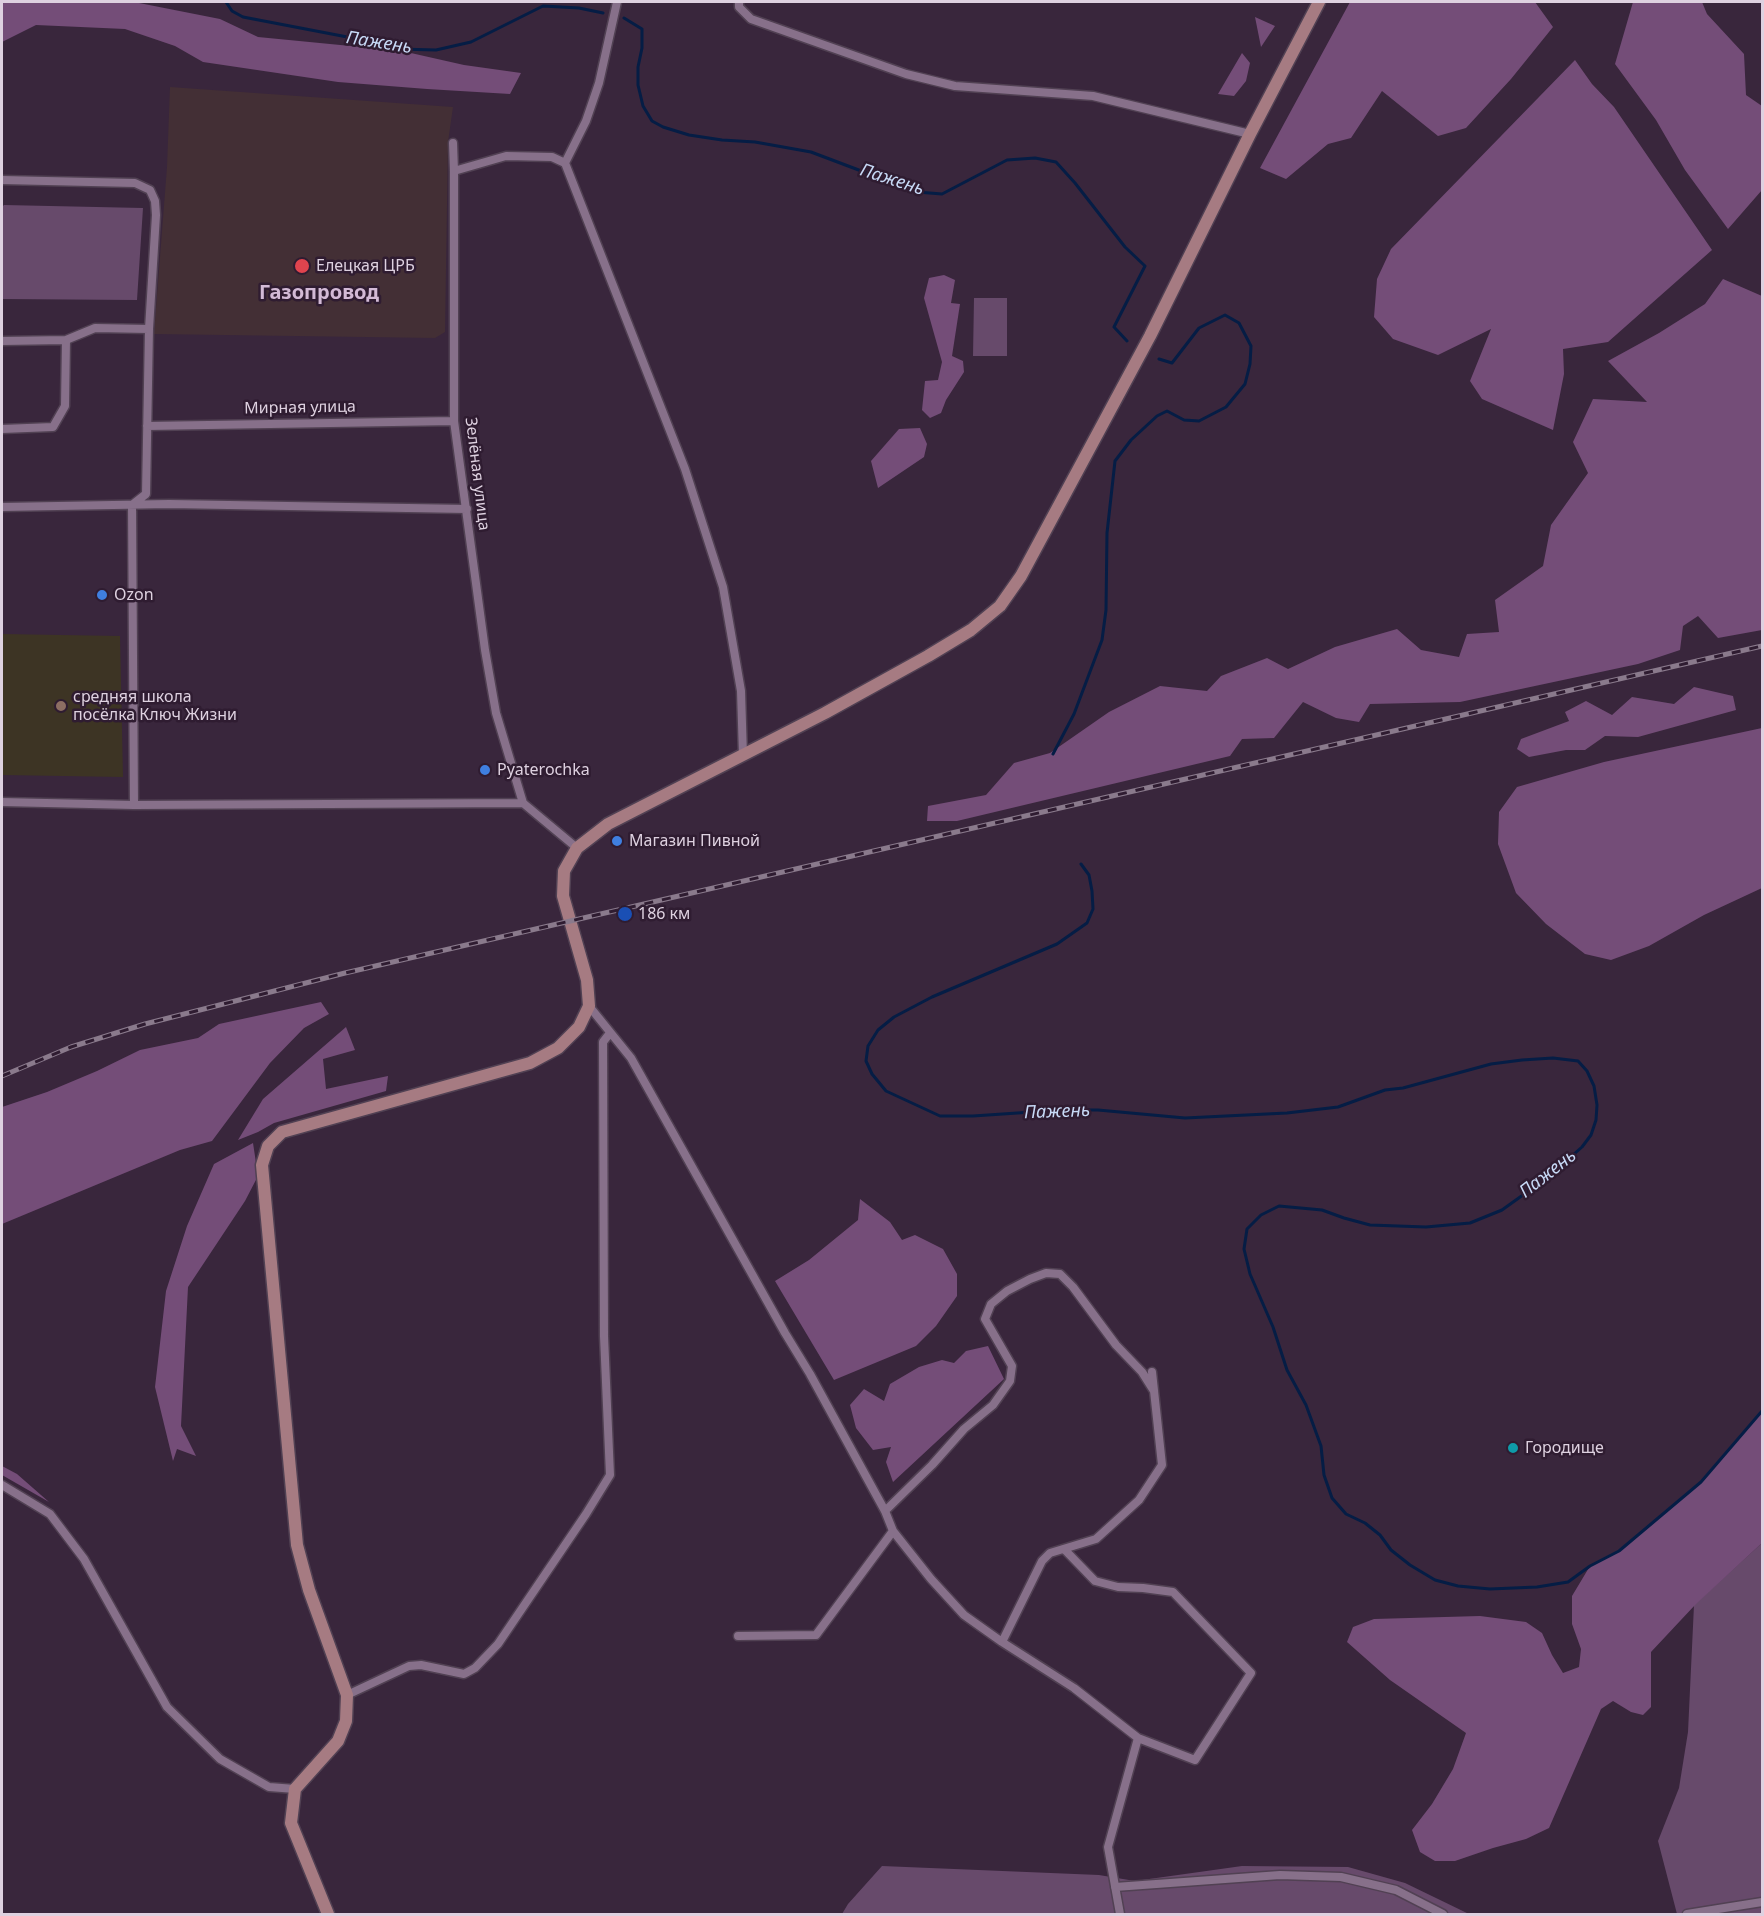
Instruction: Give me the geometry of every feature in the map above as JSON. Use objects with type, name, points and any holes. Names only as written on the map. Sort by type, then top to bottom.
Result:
[{"type":"street","points":[[565,163],[586,121],[599,83],[617,2]]},
{"type":"street","points":[[739,2],[739,7],[751,19],[906,74],[955,86],[1094,96],[1250,134]]},
{"type":"street","points":[[328,1914],[291,1823],[296,1789],[338,1741],[346,1721],[347,1695],[309,1590],[297,1545],[262,1166],[268,1146],[282,1132],[530,1063],[558,1048],[579,1027],[589,1006],[587,980],[563,896],[564,871],[577,848],[608,824],[825,713],[928,656],[971,630],[1000,606],[1021,576],[1150,336],[1250,134],[1319,2]]},
{"type":"street","name":"Зелёная улица","points":[[453,143],[454,421],[496,713],[523,802]]},
{"type":"street","points":[[454,171],[506,156],[552,157],[565,163],[685,469],[723,587],[741,691],[743,756]]},
{"type":"street","points":[[2,180],[135,183],[150,190],[155,201],[149,329],[146,494],[132,505]]},
{"type":"street","points":[[2,341],[66,340],[95,328],[149,329]]},
{"type":"street","points":[[2,429],[52,427],[65,406],[66,340]]},
{"type":"street","name":"Мирная улица","points":[[147,426],[454,421]]},
{"type":"street","points":[[132,505],[134,805]]},
{"type":"street","points":[[2,507],[132,505],[467,509]]},
{"type":"street","points":[[2,802],[134,805],[523,802],[577,848]]},
{"type":"street","points":[[589,1006],[631,1058],[810,1374],[885,1511],[893,1531],[931,1579],[964,1615],[1074,1688],[1138,1738],[1196,1760],[1251,1673],[1173,1592],[1118,1587],[1095,1581],[1065,1550]]},
{"type":"street","points":[[347,1695],[408,1666],[421,1665],[464,1674],[475,1668],[498,1644],[610,1476],[604,1336],[603,1042],[610,1033]]},
{"type":"street","points":[[885,1511],[932,1465],[964,1429],[993,1405],[1010,1381],[1012,1366],[986,1319],[991,1304],[1030,1279],[1046,1273],[1060,1274],[1073,1287],[1116,1345],[1142,1372],[1154,1391]]},
{"type":"street","points":[[1002,1642],[1042,1561],[1050,1553],[1096,1539],[1139,1500],[1162,1465],[1152,1372]]},
{"type":"street","points":[[2,1485],[50,1514],[84,1559],[167,1707],[220,1760],[269,1787],[296,1789]]},
{"type":"street","points":[[738,1636],[816,1635],[893,1531]]},
{"type":"street","points":[[1119,1914],[1108,1847],[1138,1738]]},
{"type":"street","points":[[1114,1887],[1280,1875],[1341,1877],[1396,1890],[1443,1914]]},
{"type":"street","points":[[1687,1914],[1762,1902]]},
{"type":"shaded area","points":[[2,2],[134,2],[220,19],[258,37],[402,51],[464,65],[521,73],[510,94],[338,82],[203,62],[175,46],[125,29],[36,25],[2,42]]},
{"type":"shaded area","points":[[1350,2],[1535,2],[1553,27],[1511,79],[1466,128],[1438,136],[1382,91],[1351,138],[1328,144],[1286,179],[1260,168]]},
{"type":"shaded area","points":[[1633,2],[1702,2],[1707,14],[1744,54],[1746,95],[1762,106],[1762,190],[1728,229],[1685,170],[1656,120],[1615,64]]},
{"type":"shaded area","points":[[1255,17],[1275,26],[1261,47]]},
{"type":"shaded area","points":[[1242,53],[1250,63],[1246,81],[1234,96],[1218,94]]},
{"type":"shaded area","points":[[1575,60],[1592,84],[1614,107],[1712,250],[1608,342],[1563,349],[1564,374],[1553,430],[1482,399],[1470,381],[1491,329],[1438,355],[1393,339],[1374,317],[1377,279],[1391,249]]},
{"type":"shaded area","name":"Елецкая ЦРБ","points":[[170,87],[453,107],[448,142],[445,332],[435,338],[154,334],[167,167]]},
{"type":"shaded area","points":[[4,205],[143,208],[137,300],[2,299],[2,207]]},
{"type":"shaded area","points":[[944,275],[955,280],[951,303],[960,304],[952,356],[963,361],[964,372],[946,400],[941,413],[930,418],[922,410],[925,381],[938,380],[942,362],[924,298],[929,278]]},
{"type":"shaded area","points":[[1723,279],[1762,296],[1762,630],[1718,638],[1698,616],[1683,626],[1680,650],[1638,664],[1460,702],[1370,704],[1359,722],[1336,718],[1303,702],[1274,738],[1242,739],[1230,756],[957,821],[927,821],[928,806],[986,795],[1014,763],[1050,753],[1109,712],[1160,686],[1207,691],[1221,676],[1267,658],[1288,669],[1335,647],[1397,629],[1421,650],[1459,657],[1467,634],[1499,632],[1495,600],[1543,566],[1551,525],[1588,473],[1573,442],[1593,399],[1647,402],[1608,361],[1705,304]]},
{"type":"shaded area","points":[[974,298],[1007,298],[1007,356],[973,356]]},
{"type":"shaded area","points":[[920,428],[927,444],[924,457],[878,488],[871,461],[899,429]]},
{"type":"shaded area","name":"средняя школа посёлка Ключ Жизни","points":[[2,634],[120,636],[123,777],[2,775]]},
{"type":"shaded area","points":[[1694,687],[1733,696],[1736,710],[1638,737],[1605,736],[1585,750],[1566,750],[1529,757],[1517,749],[1521,739],[1569,721],[1565,712],[1586,701],[1612,715],[1632,697],[1674,704]]},
{"type":"shaded area","points":[[1762,728],[1762,888],[1704,915],[1649,946],[1611,960],[1585,954],[1546,924],[1516,893],[1498,844],[1499,812],[1517,787],[1604,762]]},
{"type":"shaded area","points":[[321,1002],[329,1014],[304,1028],[270,1063],[212,1141],[180,1150],[2,1224],[2,1107],[47,1092],[140,1050],[198,1038],[219,1024]]},
{"type":"shaded area","points":[[346,1027],[355,1050],[323,1059],[326,1089],[388,1076],[386,1091],[274,1123],[238,1140],[263,1099]]},
{"type":"shaded area","points":[[253,1143],[258,1176],[245,1201],[188,1287],[181,1426],[196,1456],[177,1449],[173,1461],[155,1387],[166,1291],[187,1226],[214,1164]]},
{"type":"shaded area","points":[[860,1199],[890,1222],[902,1240],[915,1235],[943,1249],[957,1274],[957,1296],[936,1326],[916,1346],[834,1380],[775,1281],[809,1260],[858,1220]]},
{"type":"shaded area","points":[[988,1346],[1004,1379],[893,1482],[886,1462],[891,1447],[873,1450],[856,1428],[850,1405],[864,1389],[884,1401],[890,1384],[919,1367],[942,1360],[954,1363],[966,1351]]},
{"type":"shaded area","points":[[1762,1411],[1762,1543],[1695,1605],[1651,1652],[1651,1707],[1643,1715],[1631,1712],[1613,1701],[1601,1709],[1549,1828],[1526,1839],[1455,1861],[1435,1861],[1420,1852],[1412,1830],[1432,1804],[1453,1769],[1466,1733],[1390,1680],[1347,1642],[1353,1627],[1374,1619],[1480,1616],[1526,1622],[1542,1633],[1563,1673],[1579,1667],[1581,1649],[1572,1624],[1572,1596],[1590,1566],[1619,1551],[1701,1482]]},
{"type":"shaded area","points":[[2,1466],[17,1474],[49,1502],[2,1475]]},
{"type":"shaded area","points":[[1762,1543],[1762,1914],[1677,1914],[1658,1841],[1679,1788],[1688,1732],[1694,1605]]},
{"type":"shaded area","points":[[882,1866],[1099,1875],[1135,1881],[1242,1866],[1348,1867],[1405,1883],[1469,1914],[842,1914]]},
{"type":"waterway","name":"Пажень","points":[[226,2],[232,11],[243,17],[398,49],[436,50],[471,42],[543,6],[579,8],[603,13]]},
{"type":"waterway","name":"Пажень","points":[[624,18],[642,29],[638,85],[643,106],[652,121],[663,127],[689,135],[755,142],[811,152],[917,192],[942,194],[1007,160],[1035,158],[1056,162],[1125,247],[1145,266],[1114,327],[1127,341]]},
{"type":"waterway","name":"Пажень","points":[[1053,754],[1074,714],[1102,640],[1106,610],[1107,533],[1115,461],[1131,440],[1157,416],[1167,411],[1184,420],[1199,421],[1226,407],[1245,384],[1250,364],[1251,346],[1239,323],[1225,315],[1199,328],[1172,363],[1159,359]]},
{"type":"waterway","name":"Пажень","points":[[1081,864],[1089,875],[1092,891],[1093,909],[1087,923],[1057,944],[932,997],[894,1017],[878,1030],[868,1046],[866,1061],[872,1074],[886,1091],[940,1116],[1098,1110],[1185,1118],[1287,1113],[1338,1107],[1385,1090],[1403,1088],[1491,1064],[1522,1060],[1553,1058],[1578,1061],[1587,1071],[1594,1086],[1597,1105],[1596,1120],[1591,1135],[1582,1147],[1548,1177],[1502,1210],[1470,1223],[1426,1227],[1370,1225],[1322,1210],[1279,1206],[1261,1215],[1247,1229],[1244,1249],[1250,1274],[1273,1327],[1287,1370],[1306,1405],[1321,1446],[1324,1475],[1332,1498],[1346,1514],[1365,1523],[1380,1535],[1391,1550],[1435,1580],[1458,1586],[1490,1589],[1537,1587],[1568,1582],[1590,1566],[1619,1551],[1701,1482],[1762,1411]]},
{"type":"railway","points":[[2,1076],[71,1047],[145,1024],[345,973],[1762,646]]},
{"type":"place","name":"Елецкая ЦРБ","points":[[302,266]]},
{"type":"place","name":"Ozon","points":[[102,595]]},
{"type":"place","name":"средняя школа посёлка Ключ Жизни","points":[[61,706]]},
{"type":"place","name":"Pyaterochka","points":[[485,770]]},
{"type":"place","name":"Магазин Пивной","points":[[617,841]]},
{"type":"place","name":"186 км","points":[[625,914]]},
{"type":"place","name":"Городище","points":[[1513,1448]]},
{"type":"district","name":"Газопровод","points":[[319,293]]}]
